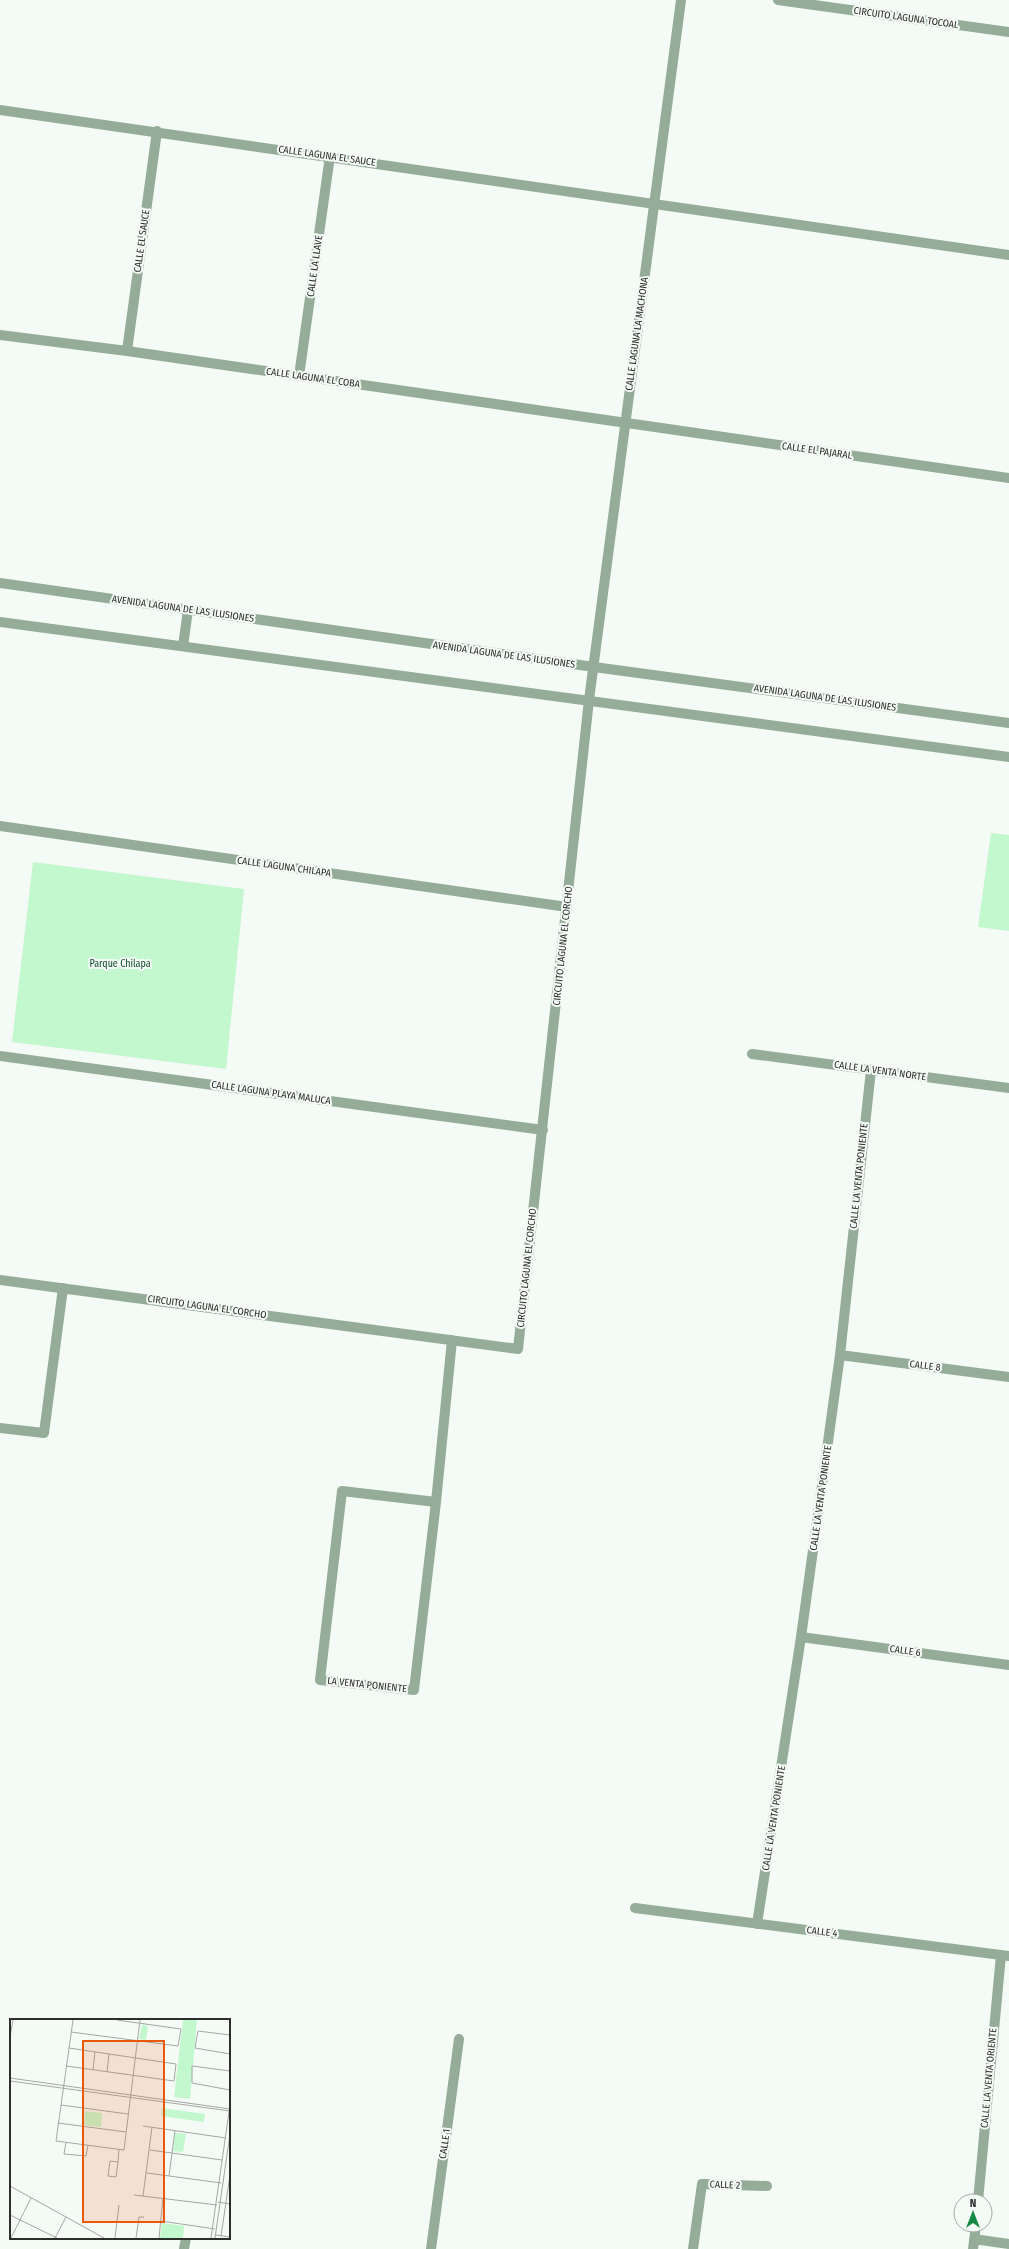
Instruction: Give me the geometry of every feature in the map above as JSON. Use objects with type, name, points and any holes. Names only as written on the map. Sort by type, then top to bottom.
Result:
[{"type":"street","name":"CALLE LAGUNA LA MACHONA","points":[[594,667],[681,0]]},
{"type":"street","name":"CIRCUITO LAGUNA TOCOAL","points":[[778,0],[1009,32]]},
{"type":"street","name":"CALLE LAGUNA EL SAUCE","points":[[0,110],[157,131],[655,203]]},
{"type":"street","name":"CALLE EL SAUCE","points":[[127,351],[157,131]]},
{"type":"street","name":"CALLE LA LLAVE","points":[[299,376],[330,156]]},
{"type":"street","points":[[655,203],[1009,255]]},
{"type":"street","name":"CALLE LAGUNA EL COBA","points":[[0,335],[127,351],[626,424]]},
{"type":"street","name":"CALLE EL PAJARAL","points":[[626,424],[1009,478]]},
{"type":"street","name":"AVENIDA LAGUNA DE LAS ILUSIONES","points":[[0,583],[594,667],[1009,723]]},
{"type":"street","points":[[183,646],[188,610]]},
{"type":"street","points":[[0,622],[1009,757]]},
{"type":"street","name":"CIRCUITO LAGUNA EL CORCHO","points":[[0,1280],[518,1349],[589,700],[594,667]]},
{"type":"street","name":"CALLE LAGUNA CHILAPA","points":[[0,826],[567,907]]},
{"type":"street","name":"CALLE LA VENTA NORTE","points":[[752,1054],[1009,1088]]},
{"type":"street","name":"CALLE LAGUNA PLAYA MALUCA","points":[[0,1056],[543,1130]]},
{"type":"street","name":"CALLE LA VENTA PONIENTE","points":[[757,1924],[802,1637],[840,1355],[870,1070]]},
{"type":"street","points":[[0,1428],[44,1433],[63,1288]]},
{"type":"street","name":"LA VENTA PONIENTE","points":[[436,1502],[342,1491],[320,1680],[414,1690],[436,1502],[452,1340]]},
{"type":"street","name":"CALLE 8","points":[[840,1355],[1009,1377]]},
{"type":"street","name":"CALLE 6","points":[[802,1637],[1009,1665]]},
{"type":"street","name":"CALLE 4","points":[[635,1908],[1005,1956]]},
{"type":"street","name":"CALLE LA VENTA ORIENTE","points":[[979,2193],[1005,1956]]},
{"type":"street","name":"CALLE 1","points":[[431,2249],[459,2039]]},
{"type":"street","name":"CALLE 2","points":[[693,2249],[702,2184],[767,2186]]},
{"type":"street","points":[[975,2233],[974,2244],[1009,2244]]},
{"type":"street","points":[[184,2249],[186,2239]]},
{"type":"green space","points":[[991,833],[1009,835],[1009,931],[978,927]]},
{"type":"green space","name":"Parque Chilapa","points":[[33,862],[244,889],[226,1069],[12,1042]]}]
